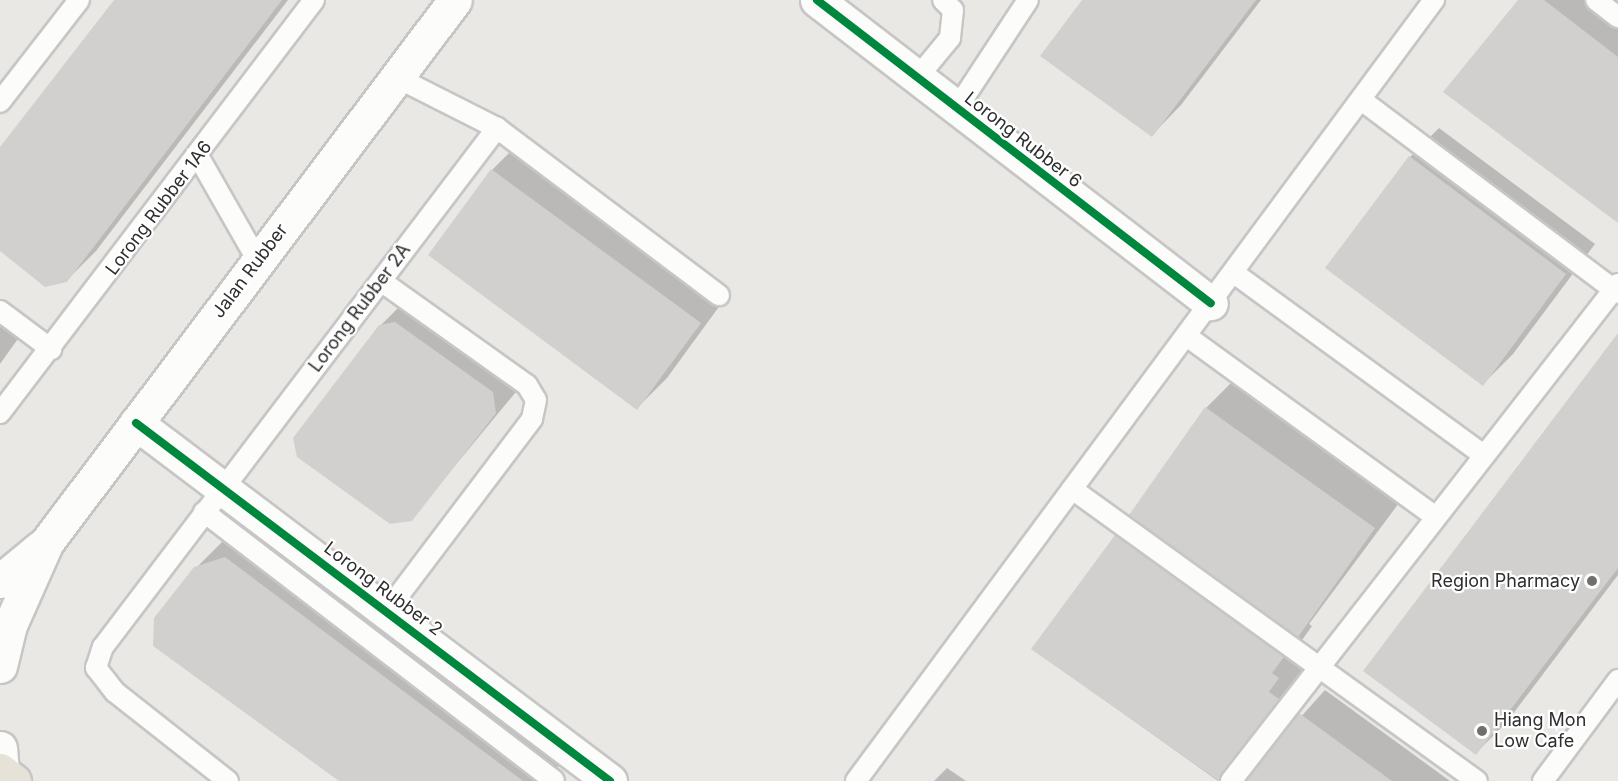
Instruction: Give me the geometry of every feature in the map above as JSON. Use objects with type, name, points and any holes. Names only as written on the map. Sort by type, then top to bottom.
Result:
[{"type":"street","name":"Jalan Rubber","points":[[0,666],[10,624],[47,542],[455,0]]},
{"type":"street","name":"Lorong Rubber 6","points":[[817,0],[1211,303]]},
{"type":"street","name":"Lorong Rubber 2","points":[[136,423],[214,501],[387,611],[610,781]]},
{"type":"street","name":"Jalan Rubber","points":[[0,581],[47,542]]},
{"type":"lane","points":[[0,102],[79,0]]},
{"type":"lane","name":"Lorong Rubber 1A6","points":[[0,413],[198,156],[314,0]]},
{"type":"lane","points":[[917,78],[951,38],[953,10],[943,0]]},
{"type":"lane","points":[[957,108],[1028,0]]},
{"type":"lane","points":[[856,781],[1072,489],[1188,337],[1211,303],[1364,102],[1434,0]]},
{"type":"lane","points":[[1596,0],[1618,16]]},
{"type":"lane","points":[[396,77],[497,128],[719,295]]},
{"type":"lane","points":[[1231,781],[1484,455],[1617,289],[1364,102]]},
{"type":"lane","name":"Lorong Rubber 2A","points":[[228,781],[115,692],[96,668],[102,647],[497,128]]},
{"type":"lane","points":[[198,156],[258,261]]},
{"type":"lane","points":[[1234,273],[1484,455]]},
{"type":"lane","points":[[381,281],[527,385],[536,400],[532,419],[387,611]]},
{"type":"lane","points":[[0,311],[51,349]]},
{"type":"lane","points":[[1188,337],[1436,517]]},
{"type":"lane","points":[[1072,489],[1477,781]]},
{"type":"lane","points":[[214,501],[554,781]]},
{"type":"lane","points":[[1543,781],[1618,680]]},
{"type":"building","points":[[114,0],[282,0],[67,282],[45,287],[0,251],[0,147]]},
{"type":"building","points":[[1082,0],[1256,0],[1152,137],[1040,56]]},
{"type":"building","points":[[1518,0],[1544,0],[1618,57],[1618,223],[1443,92]]},
{"type":"building","points":[[1409,156],[1566,274],[1483,386],[1325,268]]},
{"type":"building","points":[[491,169],[701,323],[637,410],[428,255]]},
{"type":"building","points":[[395,322],[493,392],[496,413],[412,521],[390,524],[297,457],[293,438],[379,325]]},
{"type":"building","points":[[1618,333],[1618,568],[1476,755],[1363,671]]},
{"type":"building","points":[[1205,407],[1375,528],[1298,637],[1129,515]]},
{"type":"building","points":[[1115,535],[1284,657],[1272,673],[1279,678],[1269,692],[1279,699],[1219,781],[1031,649]]},
{"type":"building","points":[[225,557],[523,781],[339,781],[153,646],[154,618],[194,567]]},
{"type":"building","points":[[1299,713],[1392,781],[1246,781]]},
{"type":"cycle path","points":[[817,0],[1211,303]]},
{"type":"cycle path","points":[[136,423],[610,781]]},
{"type":"place","name":"Region Pharmacy","points":[[1592,581]]},
{"type":"place","name":"Hiang Mon Low Cafe","points":[[1482,731]]}]
